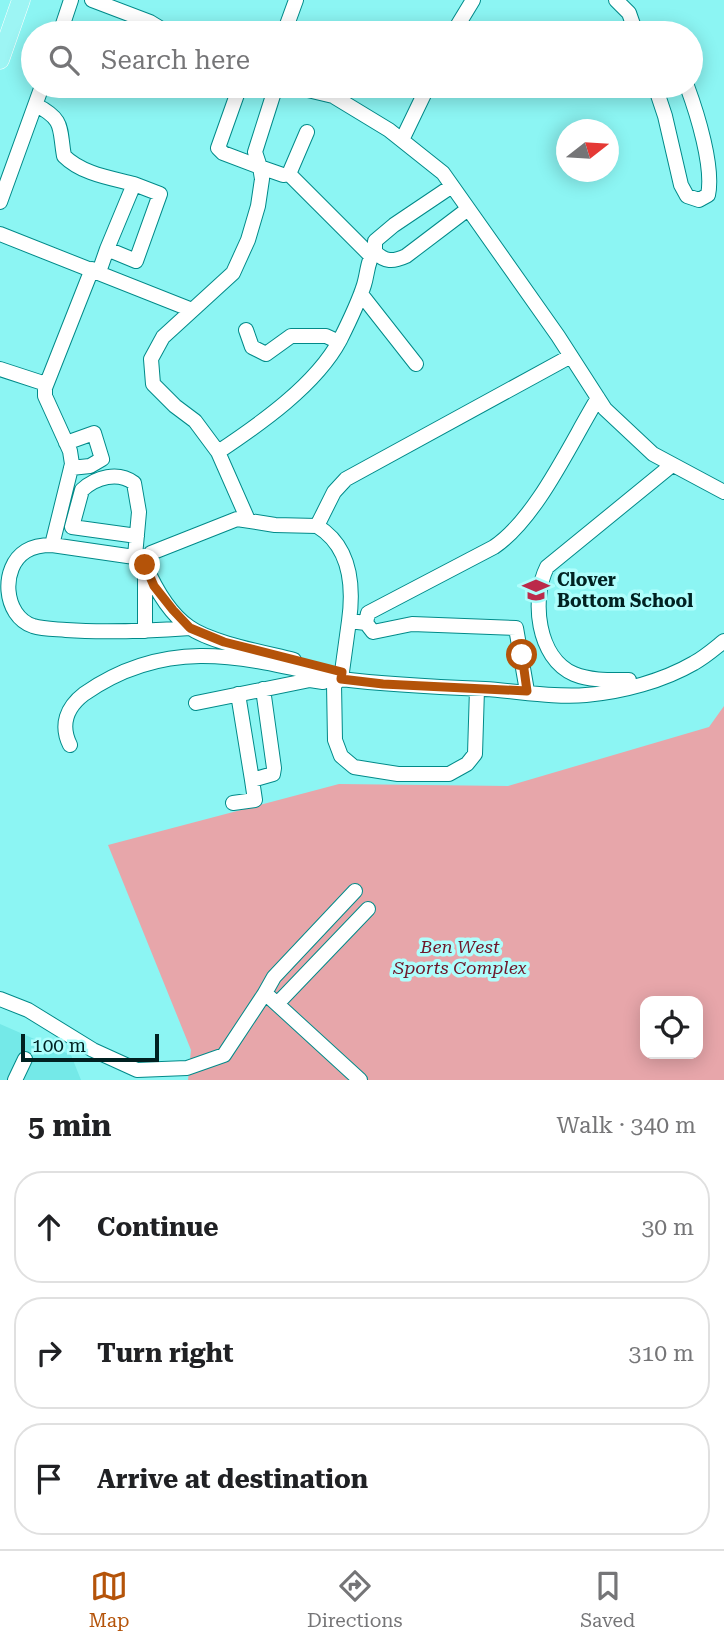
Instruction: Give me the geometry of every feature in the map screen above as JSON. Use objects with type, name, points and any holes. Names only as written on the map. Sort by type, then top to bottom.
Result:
[{"type":"main road","points":[[0,60],[21,0]]},
{"type":"street","points":[[64,21],[71,0]]},
{"type":"street","points":[[92,0],[147,21]]},
{"type":"street","points":[[288,21],[296,0]]},
{"type":"street","points":[[460,21],[473,0]]},
{"type":"street","points":[[615,0],[629,13],[632,21]]},
{"type":"street","points":[[0,202],[39,98]]},
{"type":"street","points":[[236,98],[218,148],[223,153],[260,167],[283,175],[289,174]]},
{"type":"street","points":[[248,520],[218,452],[195,421],[153,384],[151,359],[163,337],[233,273],[248,240],[258,206],[262,179],[255,152],[272,98]]},
{"type":"street","points":[[336,98],[389,130],[443,173],[605,409],[653,454],[724,492]]},
{"type":"street","points":[[402,140],[422,98]]},
{"type":"street","points":[[659,98],[681,185],[687,195],[699,200],[708,195],[711,181],[691,98]]},
{"type":"street","points":[[36,106],[50,113],[59,122],[64,156],[71,163],[88,172],[160,194],[136,261],[107,249]]},
{"type":"street","points":[[289,174],[307,132]]},
{"type":"street","points":[[289,174],[373,253],[394,261],[406,256],[468,209]]},
{"type":"street","points":[[52,545],[71,468],[70,451],[45,396],[46,384],[134,184]]},
{"type":"street","points":[[218,452],[262,421],[315,374],[339,342],[368,275],[368,260],[373,253],[375,241],[452,186]]},
{"type":"street","points":[[0,234],[192,310]]},
{"type":"street","points":[[361,294],[416,364]]},
{"type":"street","points":[[246,330],[252,347],[266,354],[291,336],[326,335],[339,342]]},
{"type":"street","points":[[317,526],[334,492],[346,479],[571,356]]},
{"type":"street","points":[[0,369],[46,384]]},
{"type":"street","points":[[366,623],[368,613],[509,537],[544,490],[598,398]]},
{"type":"street","points":[[66,443],[94,433],[102,459],[90,466],[71,468]]},
{"type":"street","points":[[655,679],[604,680],[573,674],[552,658],[540,628],[539,598],[542,577],[548,567],[672,465]]},
{"type":"street","points":[[137,536],[72,527],[82,490],[103,477],[126,477],[134,483],[139,512],[137,536],[143,560],[154,586],[190,628],[224,642],[339,678]]},
{"type":"street","points":[[143,560],[151,553],[237,519],[275,525],[317,526],[328,533],[345,559],[351,580],[352,602],[339,678],[335,740],[341,756],[354,767],[398,775],[449,774],[467,764],[475,754],[477,689]]},
{"type":"street","points":[[143,560],[52,545],[26,551],[12,567],[8,579],[8,594],[16,614],[23,622],[35,627],[102,633],[190,628]]},
{"type":"street","points":[[143,560],[145,631]]},
{"type":"street","points":[[349,621],[366,623],[373,632],[412,624],[516,628],[527,691]]},
{"type":"street","points":[[70,745],[65,724],[68,711],[78,699],[96,686],[147,662],[204,655],[246,659],[383,684],[587,695],[673,674],[696,662],[724,641]]},
{"type":"street","points":[[196,703],[310,680],[339,678]]},
{"type":"street","points":[[252,780],[273,774],[274,768],[263,689]]},
{"type":"street","points":[[233,803],[255,800],[238,694]]},
{"type":"street","points":[[136,1070],[187,1068],[224,1055],[274,977],[355,891]]},
{"type":"street","points":[[277,1003],[368,909]]},
{"type":"street","points":[[265,993],[360,1080]]},
{"type":"street","points":[[0,999],[27,1010],[93,1050],[136,1070],[149,1080]]},
{"type":"street","points":[[15,1080],[25,1059]]},
{"type":"shaded area","points":[[0,1024],[71,1055],[81,1080],[0,1080]]},
{"type":"green space","name":"Ben West Sports Complex","points":[[724,706],[724,1080],[188,1080],[191,1050],[108,845],[339,784],[508,786],[709,727]]},
{"type":"place","name":"Clover Bottom School","points":[[536,590]]},
{"type":"route","points":[[145,565],[154,586],[190,628],[224,642],[342,672],[341,679],[383,684],[527,691],[522,655]]}]
